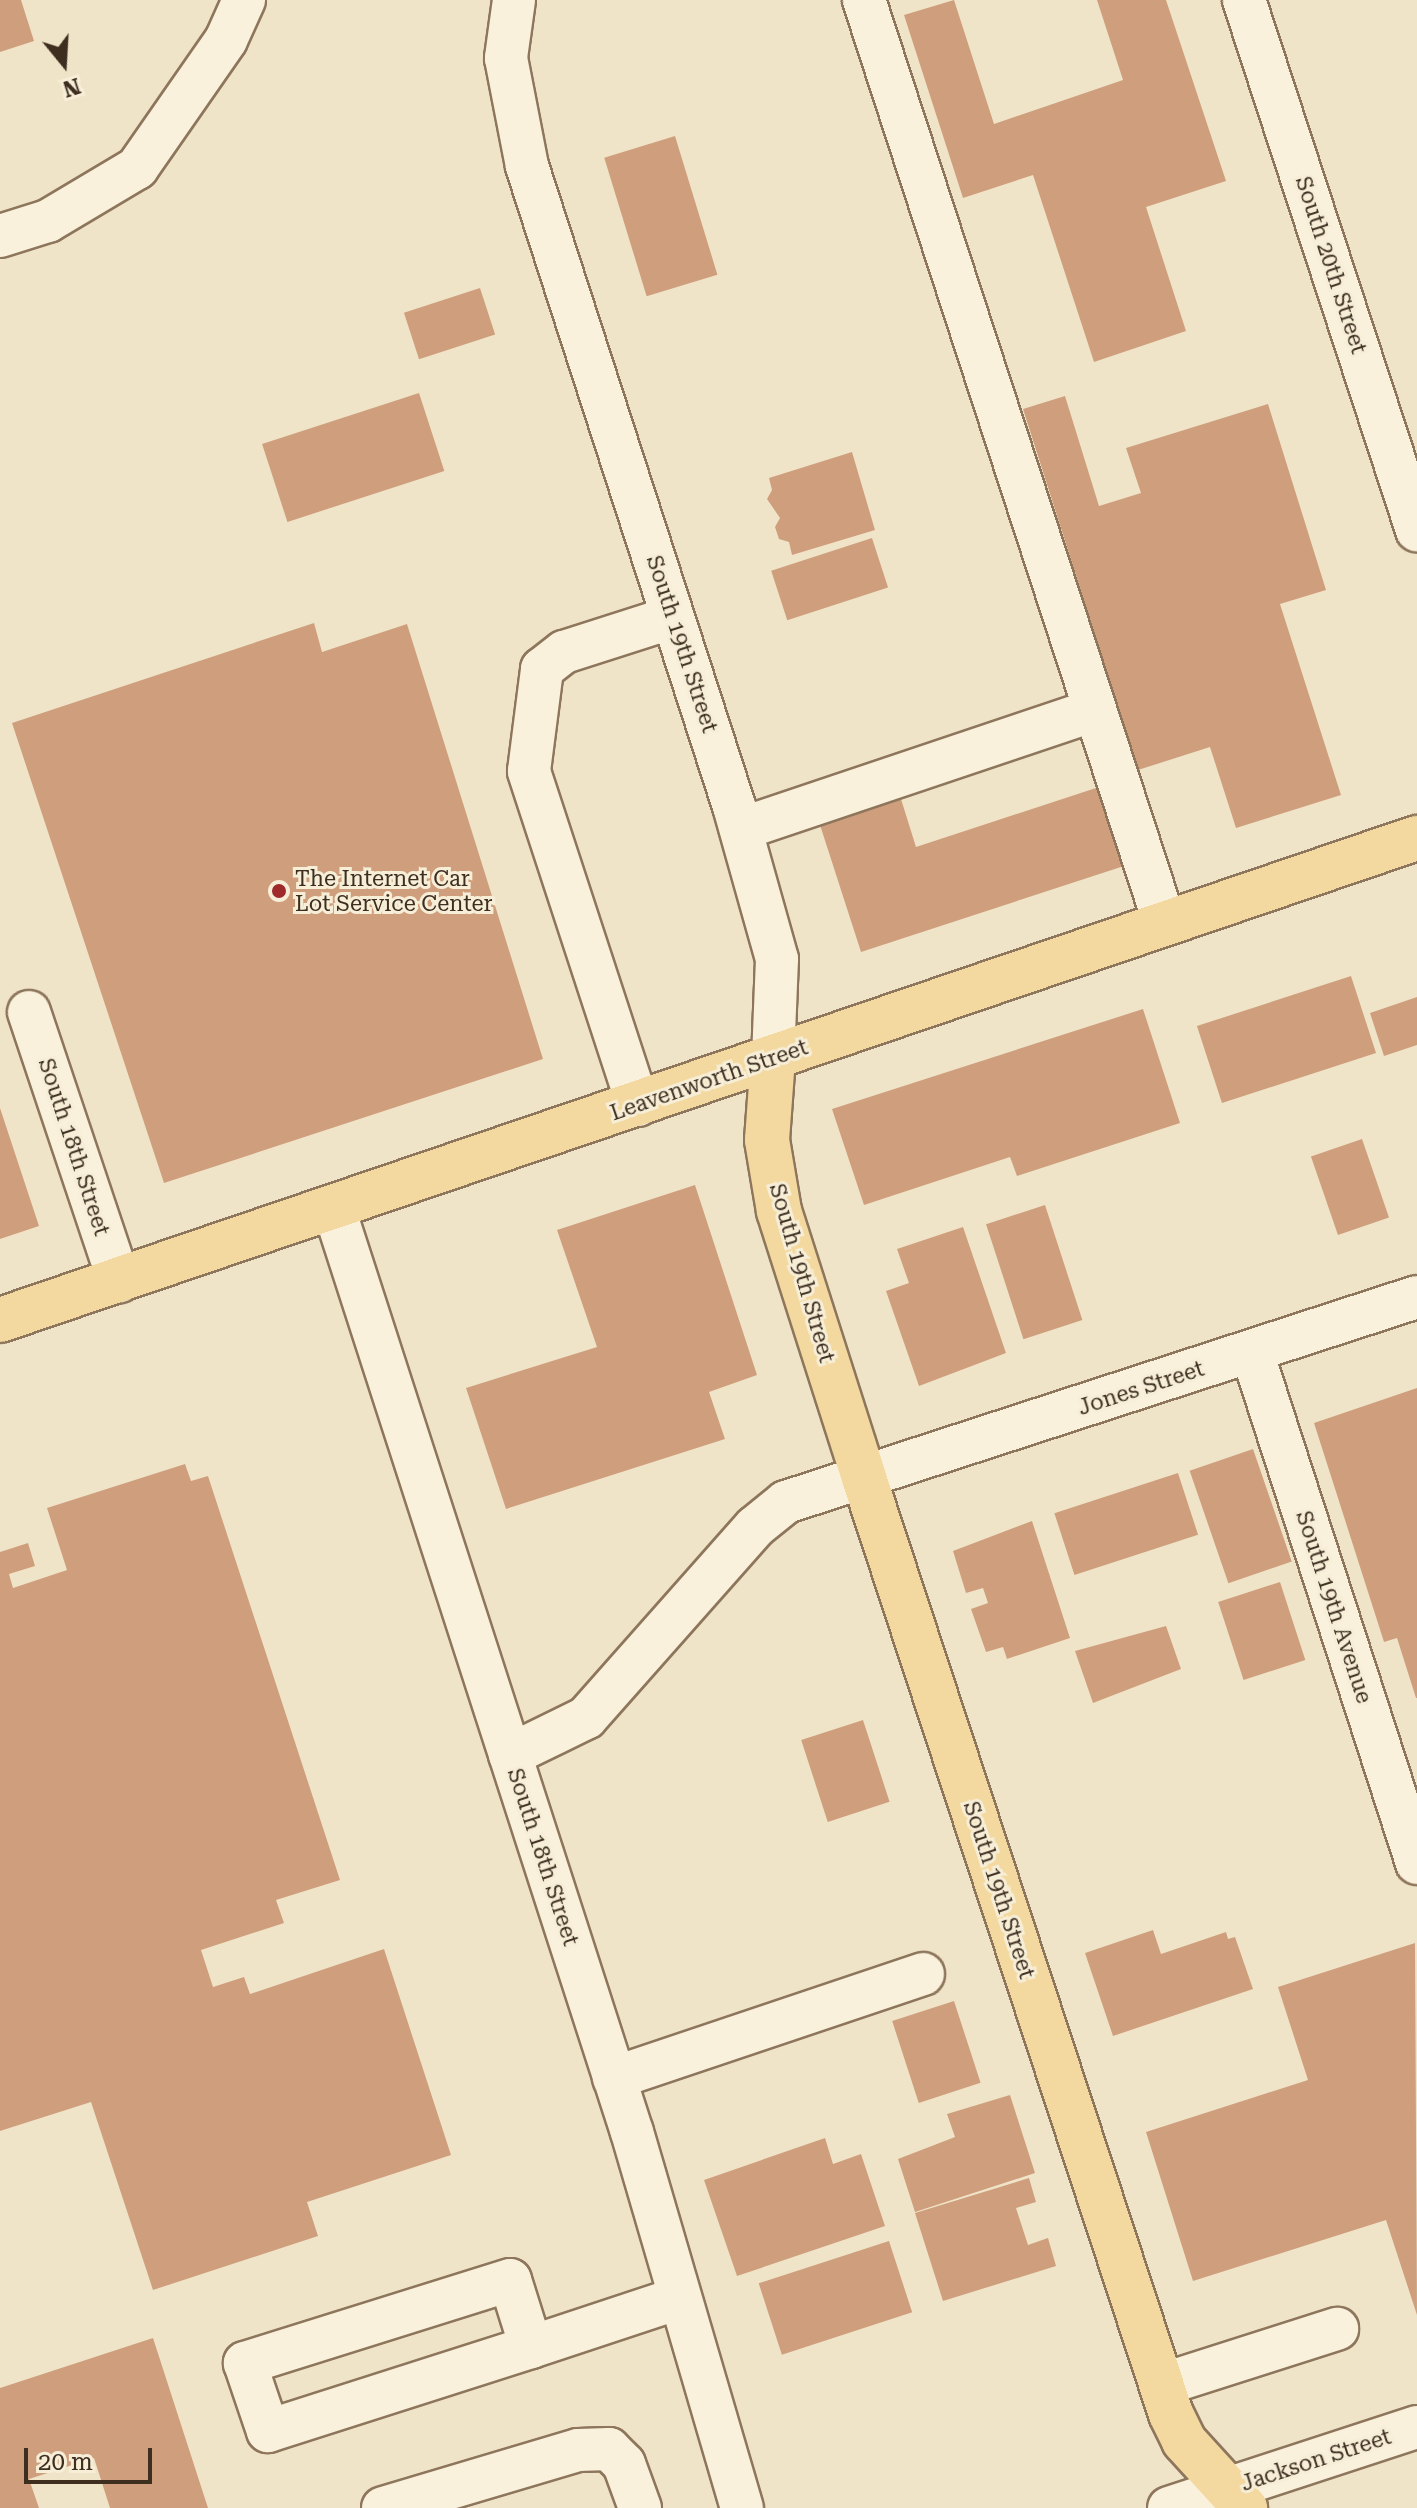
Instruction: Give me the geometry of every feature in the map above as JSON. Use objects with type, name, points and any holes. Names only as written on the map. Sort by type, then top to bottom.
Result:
[{"type":"main road","name":"Leavenworth Street","points":[[0,1320],[638,1105],[1164,921],[1417,838]]},
{"type":"main road","name":"South 19th Street","points":[[773,1058],[767,1140],[779,1211],[864,1478],[1161,2385],[1184,2441],[1236,2498]]},
{"type":"street","points":[[0,236],[48,221],[137,168],[226,40],[244,0]]},
{"type":"street","points":[[864,0],[1164,921]]},
{"type":"street","name":"South 20th Street","points":[[1244,0],[1417,530]]},
{"type":"street","name":"South 19th Street","points":[[522,3],[506,58],[527,166],[741,829],[777,959],[773,1058]]},
{"type":"street","points":[[638,1105],[529,771],[542,669],[564,652],[673,617]]},
{"type":"street","points":[[741,829],[1095,710]]},
{"type":"street","name":"South 18th Street","points":[[29,1012],[119,1281]]},
{"type":"street","name":"South 18th Street","points":[[334,1209],[614,2078],[742,2508]]},
{"type":"street","name":"Jones Street","points":[[510,1755],[586,1718],[755,1527],[786,1502],[1417,1297]]},
{"type":"street","name":"South 19th Avenue","points":[[1252,1352],[1417,1863]]},
{"type":"street","points":[[614,2078],[923,1974]]},
{"type":"street","points":[[531,2347],[510,2280],[245,2363],[268,2431],[531,2347],[679,2298]]},
{"type":"street","points":[[1161,2385],[1337,2329]]},
{"type":"street","name":"Jackson Street","points":[[1169,2508],[1236,2498],[1417,2427]]},
{"type":"street","points":[[383,2508],[578,2450],[609,2449],[624,2464],[640,2508]]},
{"type":"building","points":[[0,0],[21,0],[34,41],[0,52]]},
{"type":"building","points":[[954,0],[994,124],[1123,80],[1097,0],[1166,0],[1226,181],[1146,207],[1186,331],[1094,362],[1033,175],[963,198],[904,15]]},
{"type":"building","points":[[675,136],[717,275],[647,296],[604,158]]},
{"type":"building","points":[[480,288],[495,335],[419,359],[404,313]]},
{"type":"building","points":[[419,393],[444,471],[287,522],[262,444]]},
{"type":"building","points":[[1065,396],[1099,506],[1141,493],[1126,448],[1268,404],[1326,590],[1280,604],[1341,795],[1236,828],[1210,747],[1138,770],[1023,409]]},
{"type":"building","points":[[852,452],[875,530],[792,555],[789,542],[779,539],[775,527],[780,518],[767,499],[772,490],[769,478]]},
{"type":"building","points":[[872,538],[888,587],[787,620],[771,571]]},
{"type":"building","name":"The Internet Car Lot Service Center","points":[[314,623],[322,652],[407,624],[543,1059],[164,1183],[12,723]]},
{"type":"building","points":[[1102,786],[1127,865],[861,952],[820,825],[901,799],[916,847]]},
{"type":"building","points":[[1351,976],[1376,1053],[1222,1103],[1197,1026]]},
{"type":"building","points":[[1417,997],[1417,1045],[1384,1056],[1370,1013]]},
{"type":"building","points":[[1143,1009],[1180,1123],[1017,1176],[1010,1157],[864,1205],[832,1109]]},
{"type":"building","points":[[0,1108],[39,1226],[0,1239]]},
{"type":"building","points":[[1362,1139],[1389,1217],[1338,1235],[1311,1157]]},
{"type":"building","points":[[695,1185],[757,1375],[709,1392],[725,1439],[506,1509],[466,1388],[597,1347],[557,1230]]},
{"type":"building","points":[[1045,1205],[1082,1320],[1023,1339],[986,1224]]},
{"type":"building","points":[[963,1227],[1006,1353],[919,1386],[886,1291],[909,1283],[897,1249]]},
{"type":"building","points":[[1417,1388],[1416,1698],[1397,1638],[1384,1642],[1314,1423]]},
{"type":"building","points":[[1253,1449],[1292,1562],[1228,1583],[1190,1471]]},
{"type":"building","points":[[185,1464],[191,1481],[208,1476],[340,1880],[276,1900],[284,1923],[201,1950],[213,1987],[244,1977],[250,1994],[384,1949],[451,2155],[307,2202],[318,2236],[153,2290],[91,2102],[0,2131],[0,1552],[28,1543],[35,1566],[9,1574],[13,1588],[67,1570],[47,1508]]},
{"type":"building","points":[[1178,1473],[1198,1535],[1074,1575],[1054,1513]]},
{"type":"building","points":[[1032,1521],[1070,1638],[1007,1659],[1003,1647],[986,1652],[971,1609],[988,1603],[983,1588],[966,1593],[953,1551]]},
{"type":"building","points":[[1280,1582],[1305,1660],[1244,1680],[1218,1602]]},
{"type":"building","points":[[1166,1626],[1181,1669],[1093,1703],[1075,1651]]},
{"type":"building","points":[[863,1720],[890,1802],[828,1822],[801,1740]]},
{"type":"building","points":[[1153,1930],[1161,1954],[1226,1932],[1228,1939],[1235,1937],[1253,1989],[1113,2036],[1085,1953]]},
{"type":"building","points":[[1415,1943],[1417,2315],[1386,2220],[1193,2281],[1146,2132],[1308,2080],[1278,1987]]},
{"type":"building","points":[[954,2001],[981,2083],[919,2103],[892,2021]]},
{"type":"building","points":[[1010,2095],[1035,2173],[915,2212],[898,2159],[955,2137],[947,2114]]},
{"type":"building","points":[[825,2138],[833,2164],[861,2154],[885,2226],[737,2276],[704,2180]]},
{"type":"building","points":[[1029,2178],[1036,2202],[1016,2208],[1028,2245],[1048,2238],[1056,2266],[943,2301],[915,2213]]},
{"type":"building","points":[[889,2241],[912,2312],[782,2355],[759,2283]]},
{"type":"building","points":[[153,2338],[208,2508],[110,2508],[94,2458],[29,2479],[39,2508],[0,2508],[0,2388]]},
{"type":"place","name":"The Internet Car Lot Service Center","points":[[279,891]]}]
